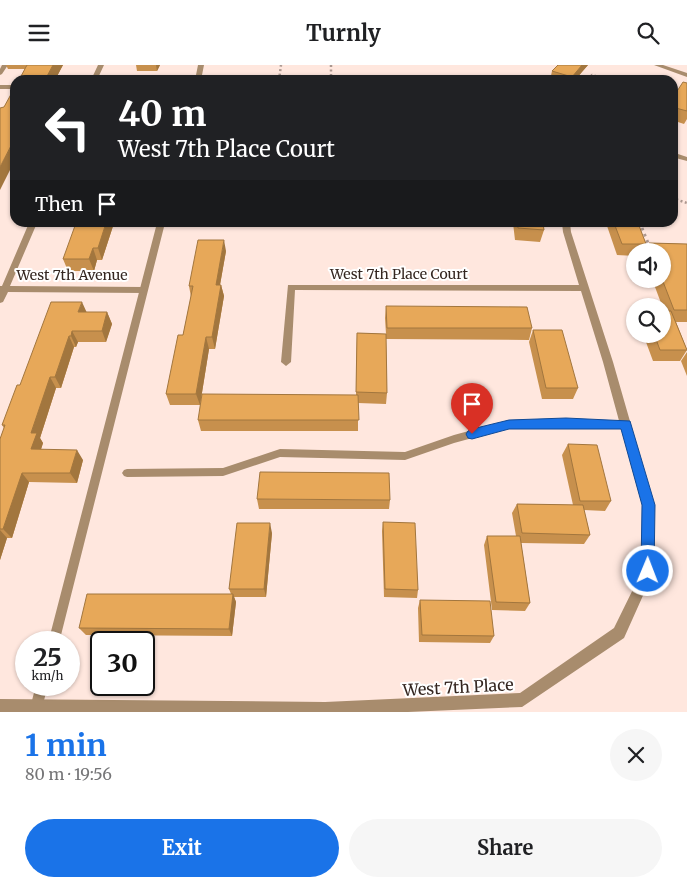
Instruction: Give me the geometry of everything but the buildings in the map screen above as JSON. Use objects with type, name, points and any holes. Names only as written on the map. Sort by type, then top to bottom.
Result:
[{"type":"street","points":[[0,300],[2,289],[31,227]]},
{"type":"street","name":"West 7th Place","points":[[0,706],[36,709],[325,711],[522,700],[619,633],[648,571],[648,505],[608,362],[583,288],[566,227]]},
{"type":"street","name":"West 7th Place Court","points":[[286,362],[290,287],[583,288]]},
{"type":"street","name":"West 7th Avenue","points":[[2,289],[144,290]]},
{"type":"lane","points":[[0,73],[5,65]]},
{"type":"lane","points":[[657,65],[687,75]]},
{"type":"lane","points":[[56,631],[160,227]]},
{"type":"lane","points":[[127,473],[223,473],[280,453],[405,456],[454,439],[509,425],[566,423],[626,425]]},
{"type":"lane","points":[[36,709],[39,696]]},
{"type":"path","points":[[642,228],[647,243]]},
{"type":"route","points":[[472,434],[509,425],[566,423],[626,425],[648,505],[648,571]]}]
